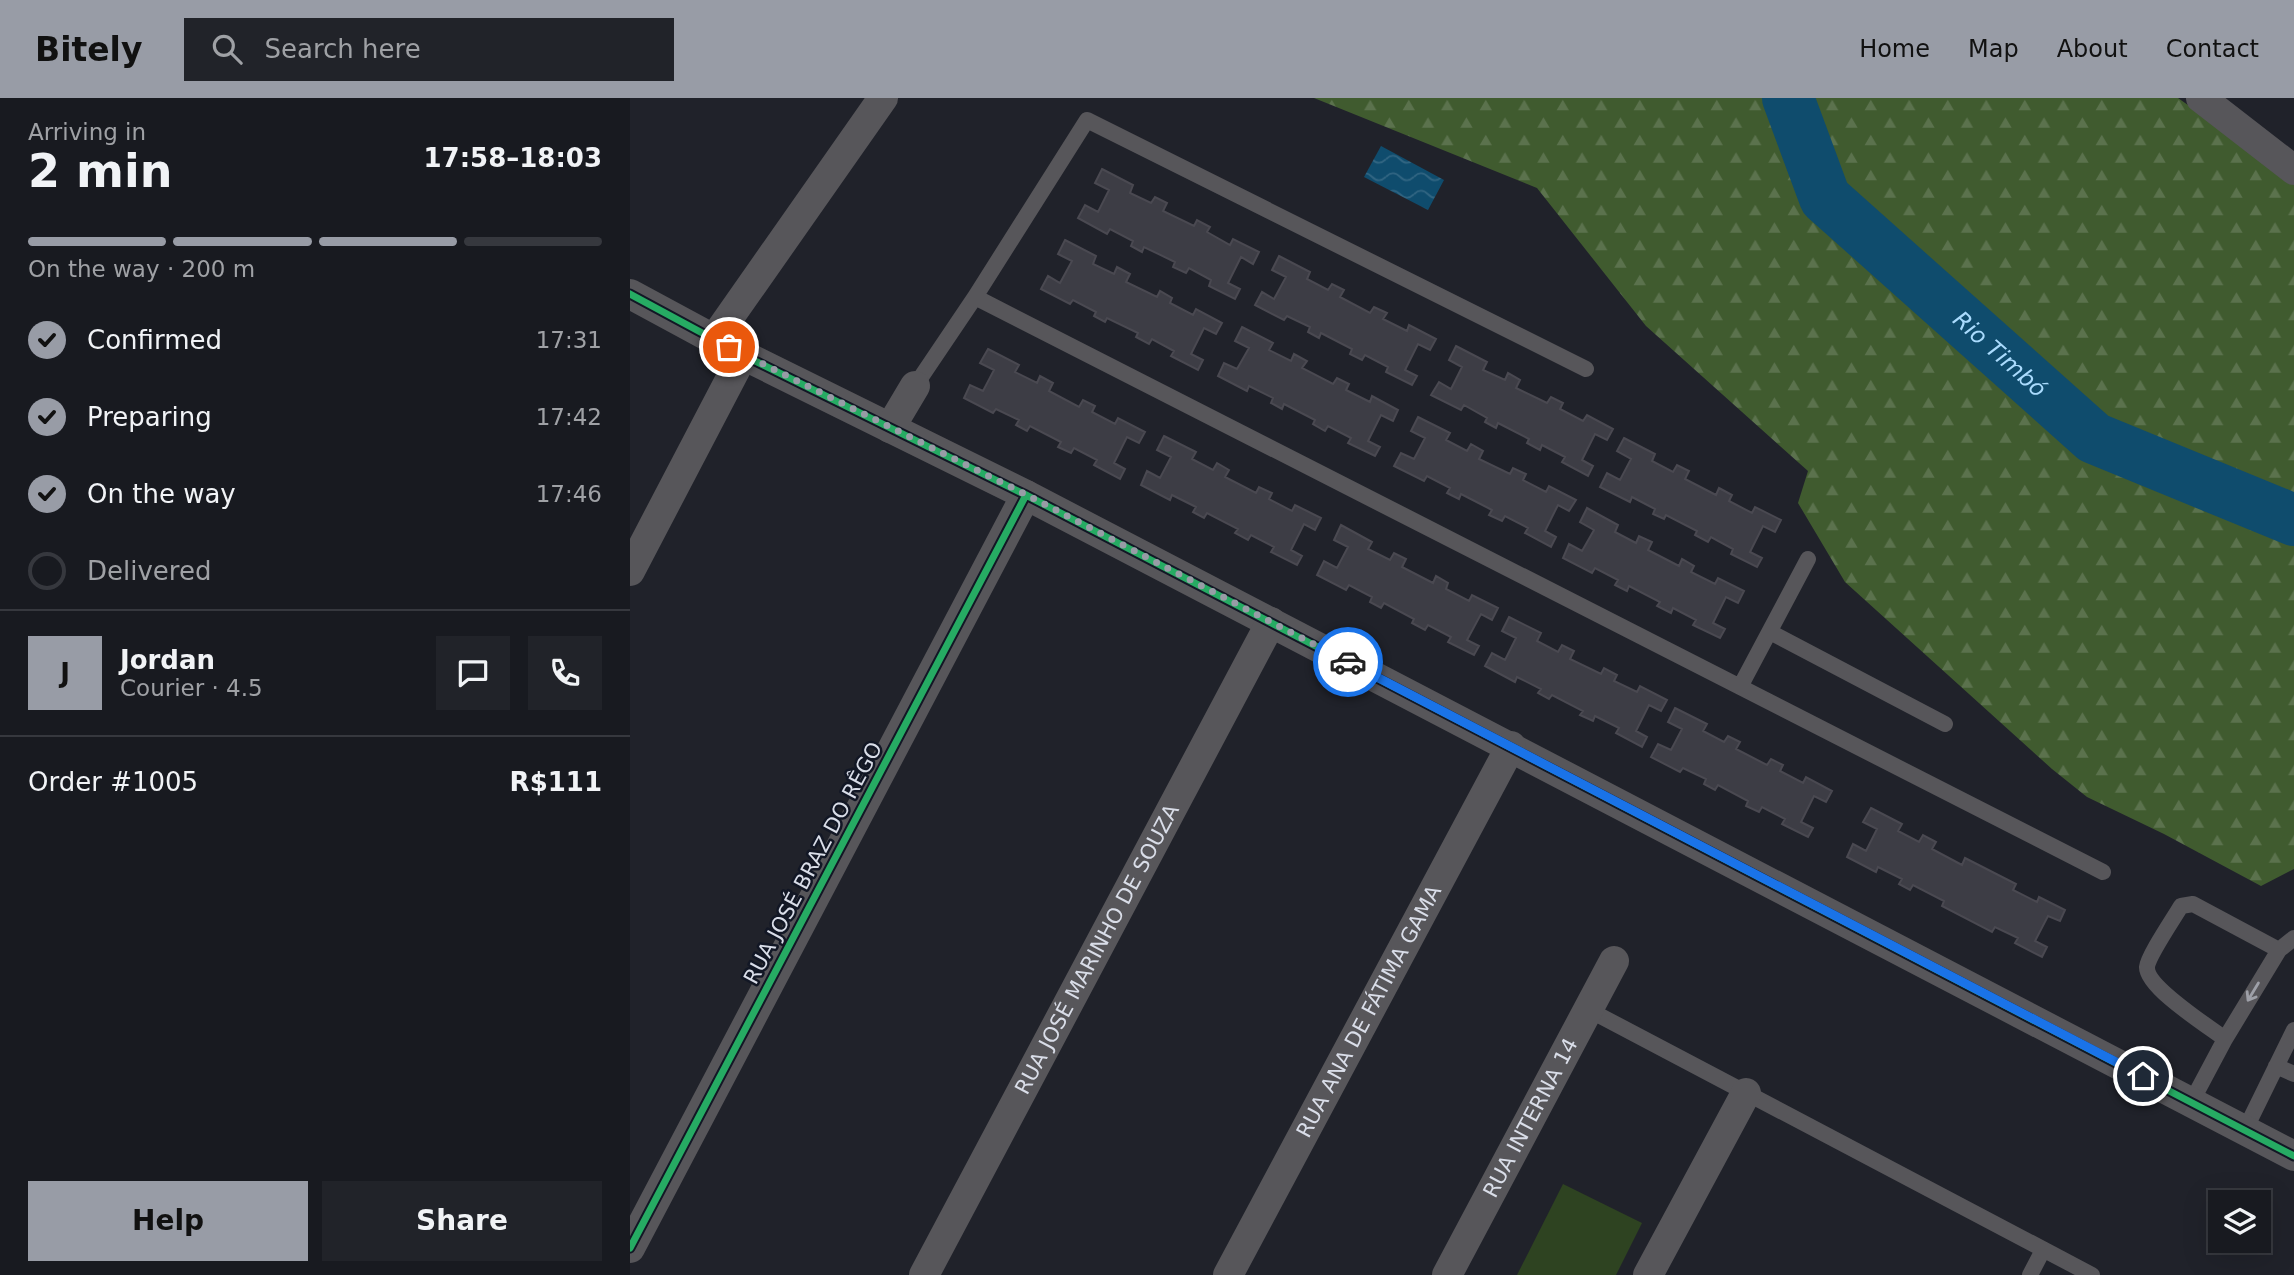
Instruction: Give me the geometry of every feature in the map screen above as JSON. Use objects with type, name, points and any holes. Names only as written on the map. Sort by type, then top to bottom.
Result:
[{"type":"street","points":[[714,340],[883,98]]},
{"type":"street","points":[[2201,98],[2294,170]]},
{"type":"street","points":[[630,294],[743,355],[1027,495],[2294,1156]]},
{"type":"street","points":[[630,571],[743,355]]},
{"type":"street","points":[[890,428],[915,386]]},
{"type":"street","name":"RUA JOSÉ BRAZ DO RÊGO","points":[[630,1248],[1027,495]]},
{"type":"street","name":"RUA JOSÉ MARINHO DE SOUZA","points":[[924,1275],[1270,622]]},
{"type":"street","name":"RUA ANA DE FÁTIMA GAMA","points":[[1228,1275],[1511,746]]},
{"type":"street","name":"RUA INTERNA 14","points":[[1447,1275],[1614,961]]},
{"type":"street","points":[[1648,1275],[1746,1093]]},
{"type":"lane","points":[[915,386],[975,298],[1087,120],[1586,369]]},
{"type":"lane","points":[[975,298],[2103,872]]},
{"type":"lane","points":[[1740,687],[1808,559]]},
{"type":"lane","points":[[1770,632],[1945,724]]},
{"type":"lane","points":[[2225,1039],[2161,992],[2149,978],[2147,965],[2181,906],[2193,904],[2278,950]]},
{"type":"lane","points":[[2192,1101],[2278,950],[2294,938]]},
{"type":"lane","points":[[1589,1010],[2092,1275]]},
{"type":"lane","points":[[2245,1130],[2294,1030]]},
{"type":"lane","points":[[2276,1066],[2294,1074]]},
{"type":"lane","points":[[2029,1275],[2043,1250]]},
{"type":"green space","points":[[1314,98],[2178,98],[2294,180],[2294,869],[2261,886],[2164,834],[2087,797],[2052,769],[1845,582],[1798,503],[1808,471],[1646,326],[1537,188]]},
{"type":"green space","points":[[1563,1184],[1642,1223],[1616,1275],[1517,1275]]},
{"type":"water","points":[[1381,146],[1444,180],[1428,210],[1364,177]]},
{"type":"building","points":[[1102,169],[1133,185],[1130,193],[1151,203],[1155,197],[1167,203],[1163,211],[1194,226],[1197,220],[1210,227],[1207,232],[1230,245],[1233,239],[1259,252],[1253,264],[1241,257],[1228,283],[1240,289],[1235,299],[1209,286],[1211,280],[1189,268],[1186,273],[1173,267],[1175,262],[1144,247],[1142,252],[1131,246],[1133,241],[1110,229],[1107,234],[1078,218],[1085,205],[1098,212],[1109,190],[1095,183]]},
{"type":"building","points":[[1065,240],[1096,256],[1093,264],[1114,274],[1117,267],[1130,274],[1126,282],[1157,297],[1160,291],[1172,298],[1170,303],[1193,315],[1196,309],[1222,323],[1216,334],[1204,328],[1191,354],[1203,360],[1198,370],[1171,356],[1174,351],[1152,339],[1149,344],[1136,337],[1138,333],[1107,318],[1105,322],[1094,316],[1096,312],[1073,300],[1070,304],[1041,289],[1048,276],[1060,283],[1072,261],[1058,254]]},
{"type":"building","points":[[1279,256],[1310,272],[1307,279],[1328,290],[1332,284],[1344,290],[1340,297],[1370,313],[1374,307],[1387,313],[1383,319],[1407,331],[1409,325],[1436,339],[1430,350],[1418,344],[1405,370],[1417,376],[1412,385],[1386,372],[1388,367],[1365,355],[1362,360],[1350,354],[1352,349],[1321,333],[1319,338],[1308,332],[1310,327],[1287,316],[1284,320],[1255,305],[1262,292],[1274,299],[1286,277],[1272,270]]},
{"type":"building","points":[[1242,327],[1273,343],[1269,350],[1291,361],[1294,354],[1307,361],[1302,368],[1333,384],[1337,378],[1349,384],[1346,390],[1370,402],[1372,396],[1398,410],[1393,421],[1381,415],[1368,441],[1380,447],[1375,456],[1348,443],[1351,438],[1328,426],[1325,431],[1313,424],[1315,420],[1284,404],[1282,409],[1271,403],[1273,398],[1249,386],[1247,391],[1218,376],[1224,363],[1237,369],[1249,348],[1235,341]]},
{"type":"building","points":[[1456,346],[1487,362],[1483,370],[1505,380],[1508,373],[1520,380],[1516,388],[1547,403],[1551,397],[1563,403],[1560,409],[1583,421],[1587,415],[1613,429],[1607,440],[1595,434],[1582,460],[1593,466],[1588,476],[1562,462],[1565,457],[1542,445],[1540,450],[1527,443],[1529,439],[1498,423],[1496,428],[1485,422],[1487,418],[1464,405],[1461,410],[1431,395],[1439,382],[1451,389],[1462,367],[1449,360]]},
{"type":"building","points":[[988,349],[1019,365],[1015,372],[1037,383],[1040,376],[1053,383],[1049,391],[1079,407],[1083,400],[1095,406],[1092,412],[1115,424],[1118,418],[1145,432],[1139,443],[1127,437],[1114,463],[1125,469],[1120,479],[1094,465],[1097,460],[1074,448],[1071,453],[1058,447],[1061,442],[1030,426],[1027,431],[1016,425],[1019,420],[996,409],[993,413],[964,398],[970,385],[983,391],[994,370],[980,363]]},
{"type":"building","points":[[1418,417],[1450,433],[1446,440],[1467,451],[1471,444],[1483,451],[1479,459],[1510,474],[1513,468],[1526,474],[1523,480],[1546,492],[1549,486],[1576,500],[1569,511],[1558,505],[1545,531],[1556,537],[1551,547],[1525,533],[1528,528],[1505,516],[1502,521],[1489,515],[1492,510],[1461,494],[1459,499],[1447,493],[1450,488],[1427,476],[1424,481],[1394,466],[1401,453],[1414,459],[1425,438],[1411,431]]},
{"type":"building","points":[[1164,436],[1196,452],[1192,459],[1213,470],[1217,463],[1229,470],[1225,477],[1256,493],[1259,487],[1272,493],[1269,499],[1292,511],[1295,505],[1321,518],[1315,530],[1304,524],[1291,550],[1302,556],[1297,565],[1271,552],[1274,547],[1251,535],[1248,540],[1235,533],[1238,529],[1207,513],[1204,518],[1193,512],[1196,507],[1172,495],[1170,500],[1141,485],[1147,471],[1160,478],[1171,457],[1157,450]]},
{"type":"building","points":[[1624,438],[1655,454],[1652,461],[1673,472],[1677,465],[1689,471],[1685,479],[1716,495],[1719,488],[1732,495],[1729,501],[1752,513],[1755,507],[1781,520],[1775,532],[1763,526],[1750,552],[1762,558],[1757,567],[1731,554],[1733,549],[1711,537],[1708,542],[1695,535],[1697,531],[1666,515],[1664,519],[1653,514],[1655,509],[1632,497],[1630,502],[1600,487],[1607,473],[1620,480],[1631,459],[1617,451]]},
{"type":"building","points":[[1587,508],[1618,525],[1615,532],[1636,543],[1639,536],[1652,542],[1648,550],[1679,566],[1682,559],[1694,566],[1691,572],[1715,584],[1718,578],[1744,591],[1738,603],[1726,597],[1713,623],[1725,629],[1720,638],[1693,625],[1696,620],[1673,608],[1671,613],[1657,606],[1660,602],[1629,586],[1627,591],[1615,585],[1618,580],[1595,568],[1592,573],[1563,558],[1569,544],[1582,551],[1594,530],[1580,522]]},
{"type":"building","points":[[1341,525],[1372,542],[1368,549],[1390,560],[1394,553],[1406,559],[1402,567],[1433,583],[1436,576],[1448,583],[1446,589],[1469,601],[1472,595],[1498,608],[1492,620],[1481,614],[1467,640],[1479,646],[1474,655],[1448,642],[1451,637],[1428,625],[1425,630],[1412,623],[1414,619],[1384,603],[1381,608],[1370,602],[1372,597],[1349,585],[1346,590],[1317,575],[1324,561],[1337,568],[1348,547],[1334,540]]},
{"type":"building","points":[[1509,617],[1541,633],[1537,641],[1558,652],[1562,645],[1574,651],[1570,659],[1601,674],[1604,668],[1617,675],[1614,681],[1637,692],[1640,686],[1667,700],[1661,711],[1649,705],[1636,731],[1647,737],[1642,747],[1616,733],[1619,728],[1595,716],[1593,721],[1580,715],[1583,711],[1552,695],[1549,699],[1538,693],[1541,689],[1517,677],[1515,682],[1485,666],[1492,653],[1505,660],[1516,638],[1502,631]]},
{"type":"building","points":[[1675,708],[1707,724],[1703,731],[1724,742],[1728,736],[1740,742],[1736,749],[1767,765],[1771,759],[1783,765],[1780,771],[1803,783],[1806,777],[1832,791],[1826,802],[1814,796],[1801,822],[1813,828],[1808,837],[1782,824],[1785,819],[1762,807],[1759,812],[1746,806],[1748,801],[1718,785],[1715,790],[1704,784],[1706,779],[1683,768],[1680,772],[1651,757],[1658,744],[1671,750],[1682,729],[1668,722]]},
{"type":"building","points":[[1871,808],[1902,824],[1898,831],[1919,842],[1923,835],[1936,842],[1932,849],[1962,865],[1965,858],[2016,884],[2013,890],[2037,902],[2039,897],[2065,910],[2060,921],[2048,916],[2035,941],[2047,947],[2042,957],[2015,943],[2018,938],[1995,927],[1992,932],[1942,906],[1944,901],[1913,885],[1910,890],[1899,884],[1902,879],[1878,867],[1876,872],[1847,857],[1853,844],[1866,851],[1877,829],[1863,822]]},
{"type":"waterway","name":"Rio Timbó","points":[[1788,98],[1825,198],[2094,438],[2294,520]]},
{"type":"cycle path","points":[[630,294],[743,355],[1026,495],[2294,1156]]},
{"type":"cycle path","points":[[630,1248],[1026,495]]},
{"type":"way so far","points":[[729,347],[1027,495],[1348,662]]},
{"type":"route","points":[[1348,662],[2143,1076]]}]
